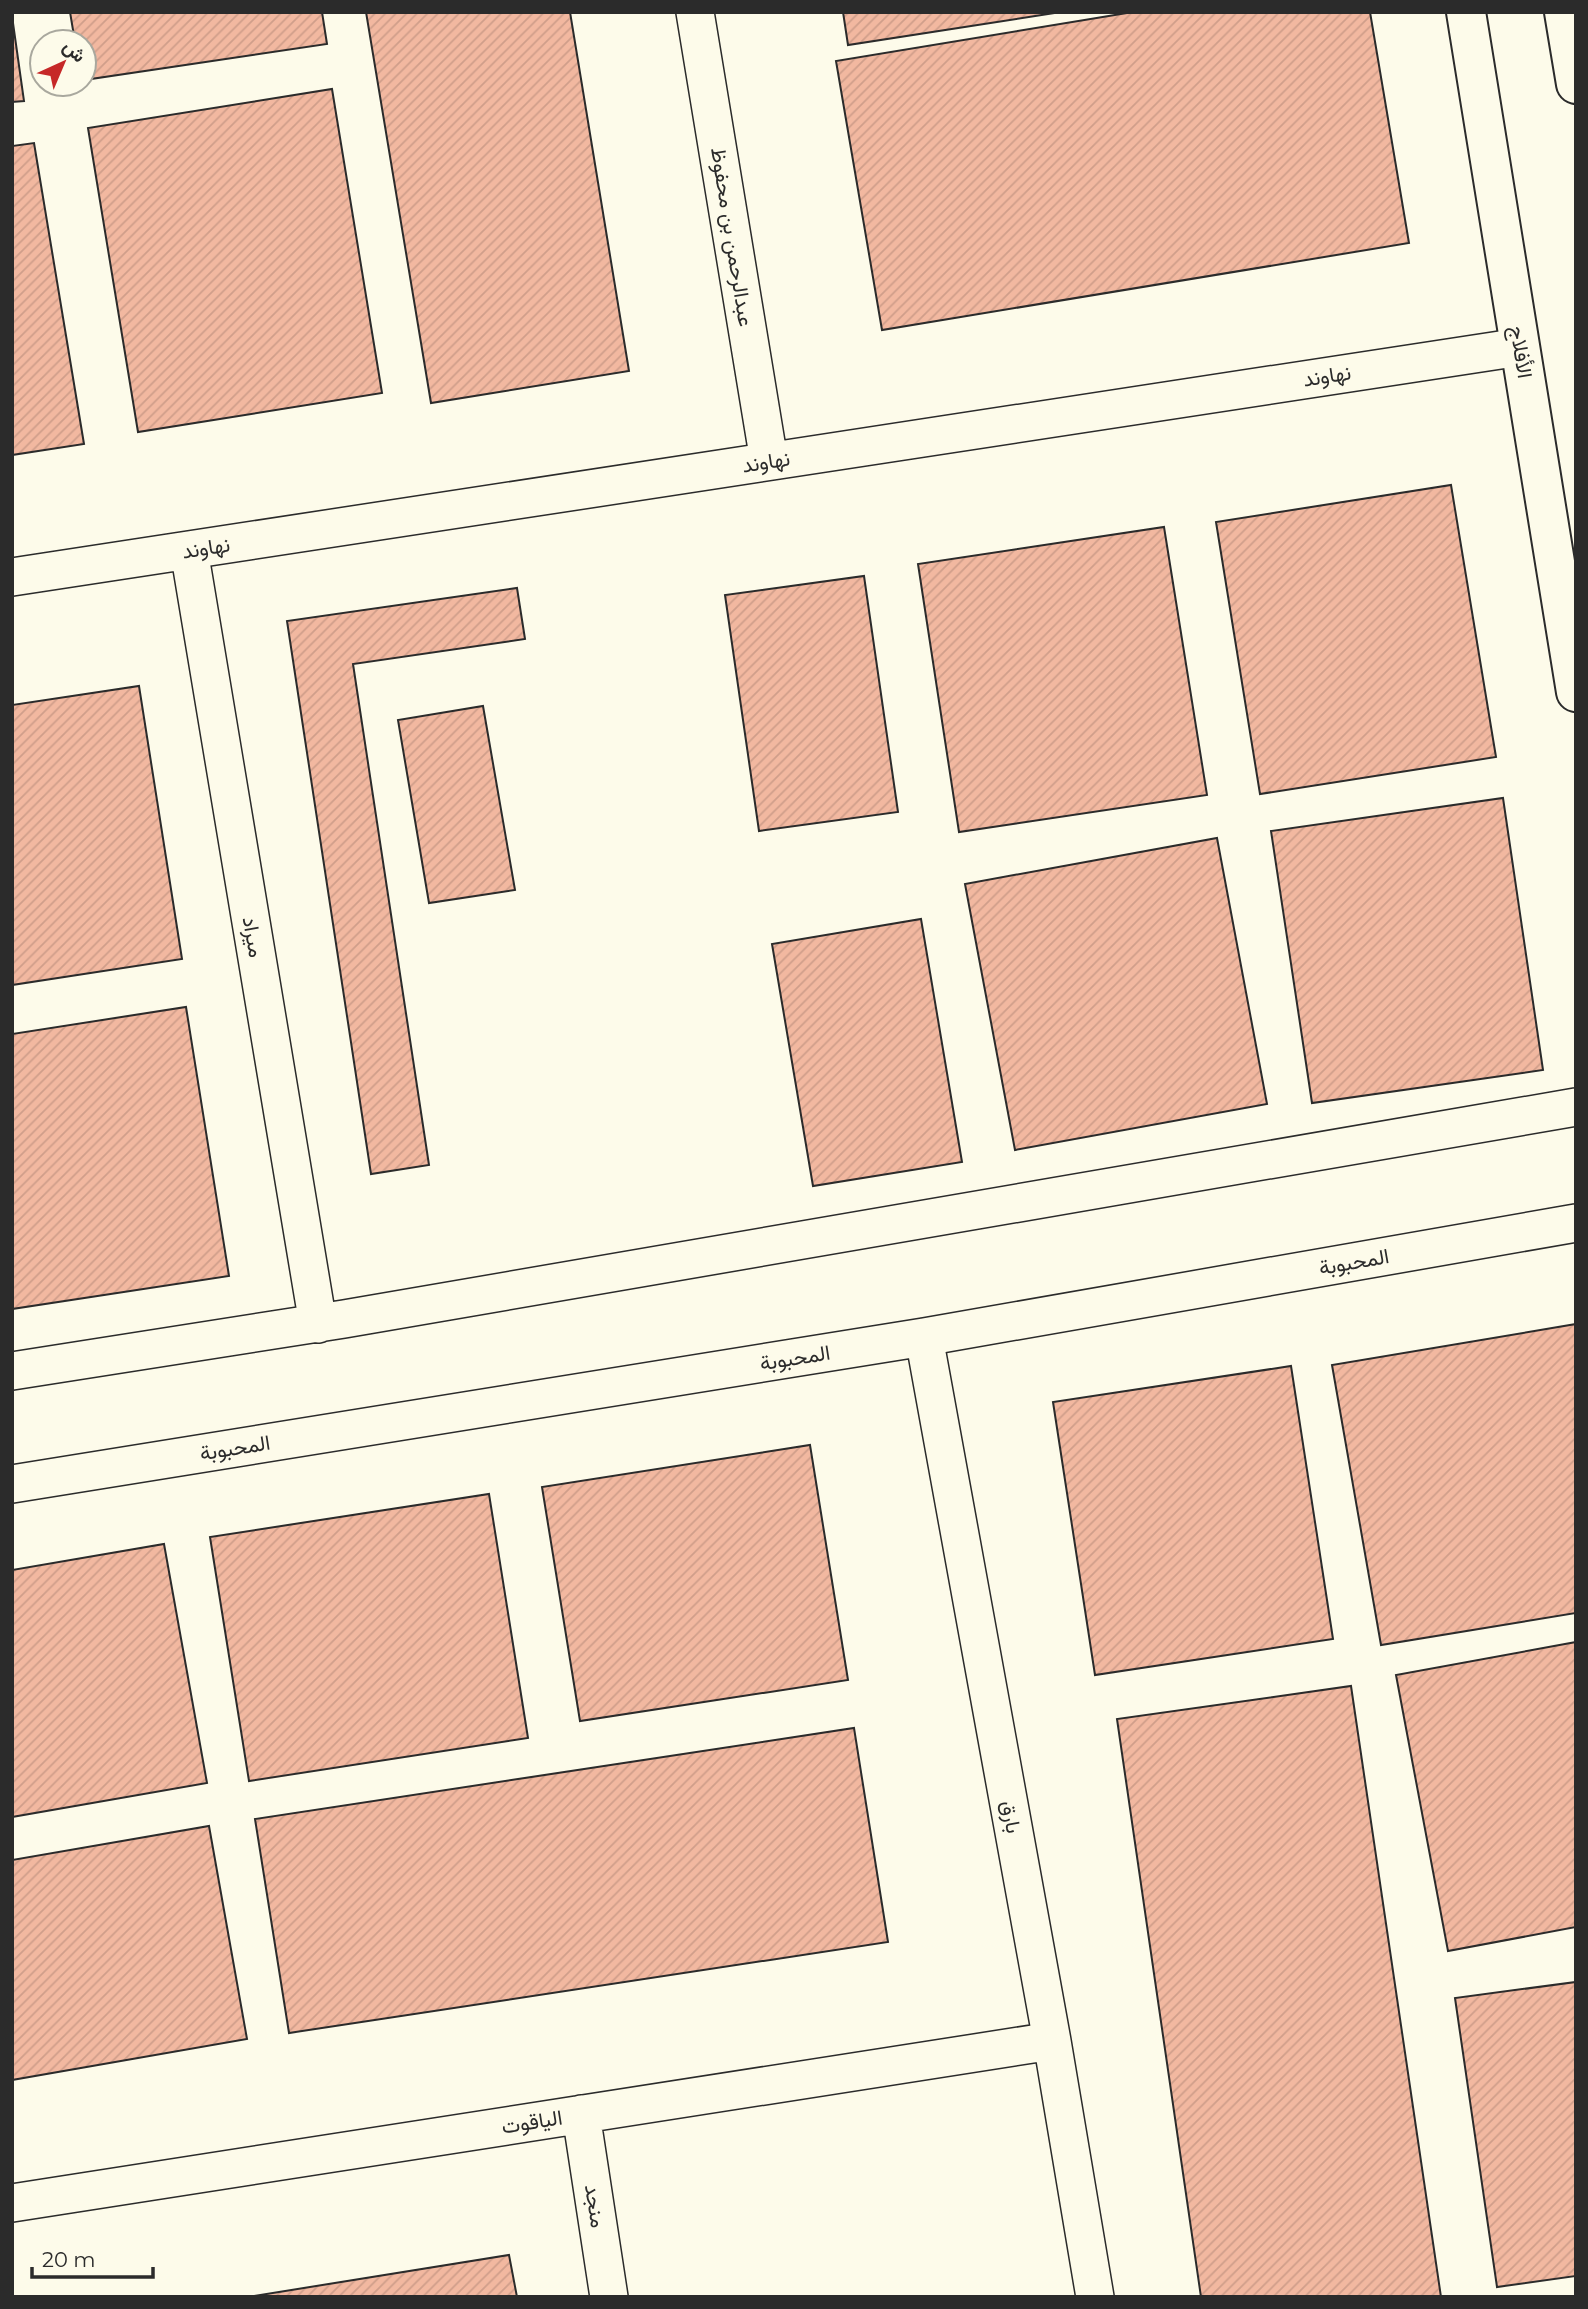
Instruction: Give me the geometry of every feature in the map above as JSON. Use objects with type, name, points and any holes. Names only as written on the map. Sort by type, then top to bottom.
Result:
[{"type":"street","name":"عبدالرحمن بن محفوظ","points":[[695,12],[769,461]]},
{"type":"street","name":"الأفلاج","points":[[1466,12],[1576,692]]},
{"type":"street","points":[[1564,12],[1576,84]]},
{"type":"street","name":"نهاوند","points":[[12,577],[1520,347]]},
{"type":"street","name":"ميراد","points":[[189,550],[318,1324]]},
{"type":"street","points":[[12,1371],[318,1324],[1576,1107]]},
{"type":"street","name":"المحبوبة","points":[[12,1483],[924,1337],[1576,1223]]},
{"type":"street","name":"بارق","points":[[924,1337],[1052,2041],[1095,2297]]},
{"type":"street","name":"الياقوت","points":[[12,2203],[1052,2041]]},
{"type":"street","name":"منجد","points":[[581,2114],[609,2297]]},
{"type":"building","points":[[70,12],[322,12],[327,44],[98,78],[98,28],[73,28]]},
{"type":"building","points":[[366,12],[570,12],[629,371],[431,403]]},
{"type":"building","points":[[843,12],[1061,12],[848,45]]},
{"type":"building","points":[[1133,12],[1370,12],[1409,243],[882,330],[836,61]]},
{"type":"building","points":[[12,16],[24,101],[12,102]]},
{"type":"building","points":[[332,89],[382,393],[138,432],[88,128]]},
{"type":"building","points":[[34,143],[84,444],[12,455],[12,146]]},
{"type":"building","points":[[1451,485],[1496,757],[1260,794],[1216,522]]},
{"type":"building","points":[[1164,527],[1207,795],[959,832],[918,564]]},
{"type":"building","points":[[864,576],[898,812],[759,831],[725,595]]},
{"type":"building","points":[[517,588],[525,639],[353,664],[429,1165],[371,1174],[287,621]]},
{"type":"building","points":[[139,686],[182,959],[12,985],[12,705]]},
{"type":"building","points":[[483,706],[515,890],[429,903],[398,720]]},
{"type":"building","points":[[1503,798],[1543,1070],[1312,1103],[1271,831]]},
{"type":"building","points":[[1217,838],[1267,1104],[1015,1150],[965,884]]},
{"type":"building","points":[[921,919],[962,1162],[813,1186],[772,944]]},
{"type":"building","points":[[186,1007],[229,1276],[12,1309],[12,1034]]},
{"type":"building","points":[[1576,1324],[1576,1613],[1381,1645],[1332,1365]]},
{"type":"building","points":[[1291,1366],[1333,1639],[1095,1675],[1053,1402]]},
{"type":"building","points":[[810,1445],[848,1680],[580,1721],[542,1487]]},
{"type":"building","points":[[489,1494],[528,1738],[249,1781],[210,1537]]},
{"type":"building","points":[[164,1544],[207,1783],[12,1817],[12,1570]]},
{"type":"building","points":[[1576,1642],[1576,1927],[1448,1951],[1396,1675]]},
{"type":"building","points":[[1351,1686],[1441,2297],[1201,2297],[1117,1719]]},
{"type":"building","points":[[854,1728],[888,1942],[289,2033],[255,1819]]},
{"type":"building","points":[[209,1826],[247,2039],[12,2080],[12,1860]]},
{"type":"building","points":[[1576,1982],[1576,2276],[1497,2287],[1455,1998]]},
{"type":"building","points":[[509,2255],[517,2297],[254,2296]]}]
